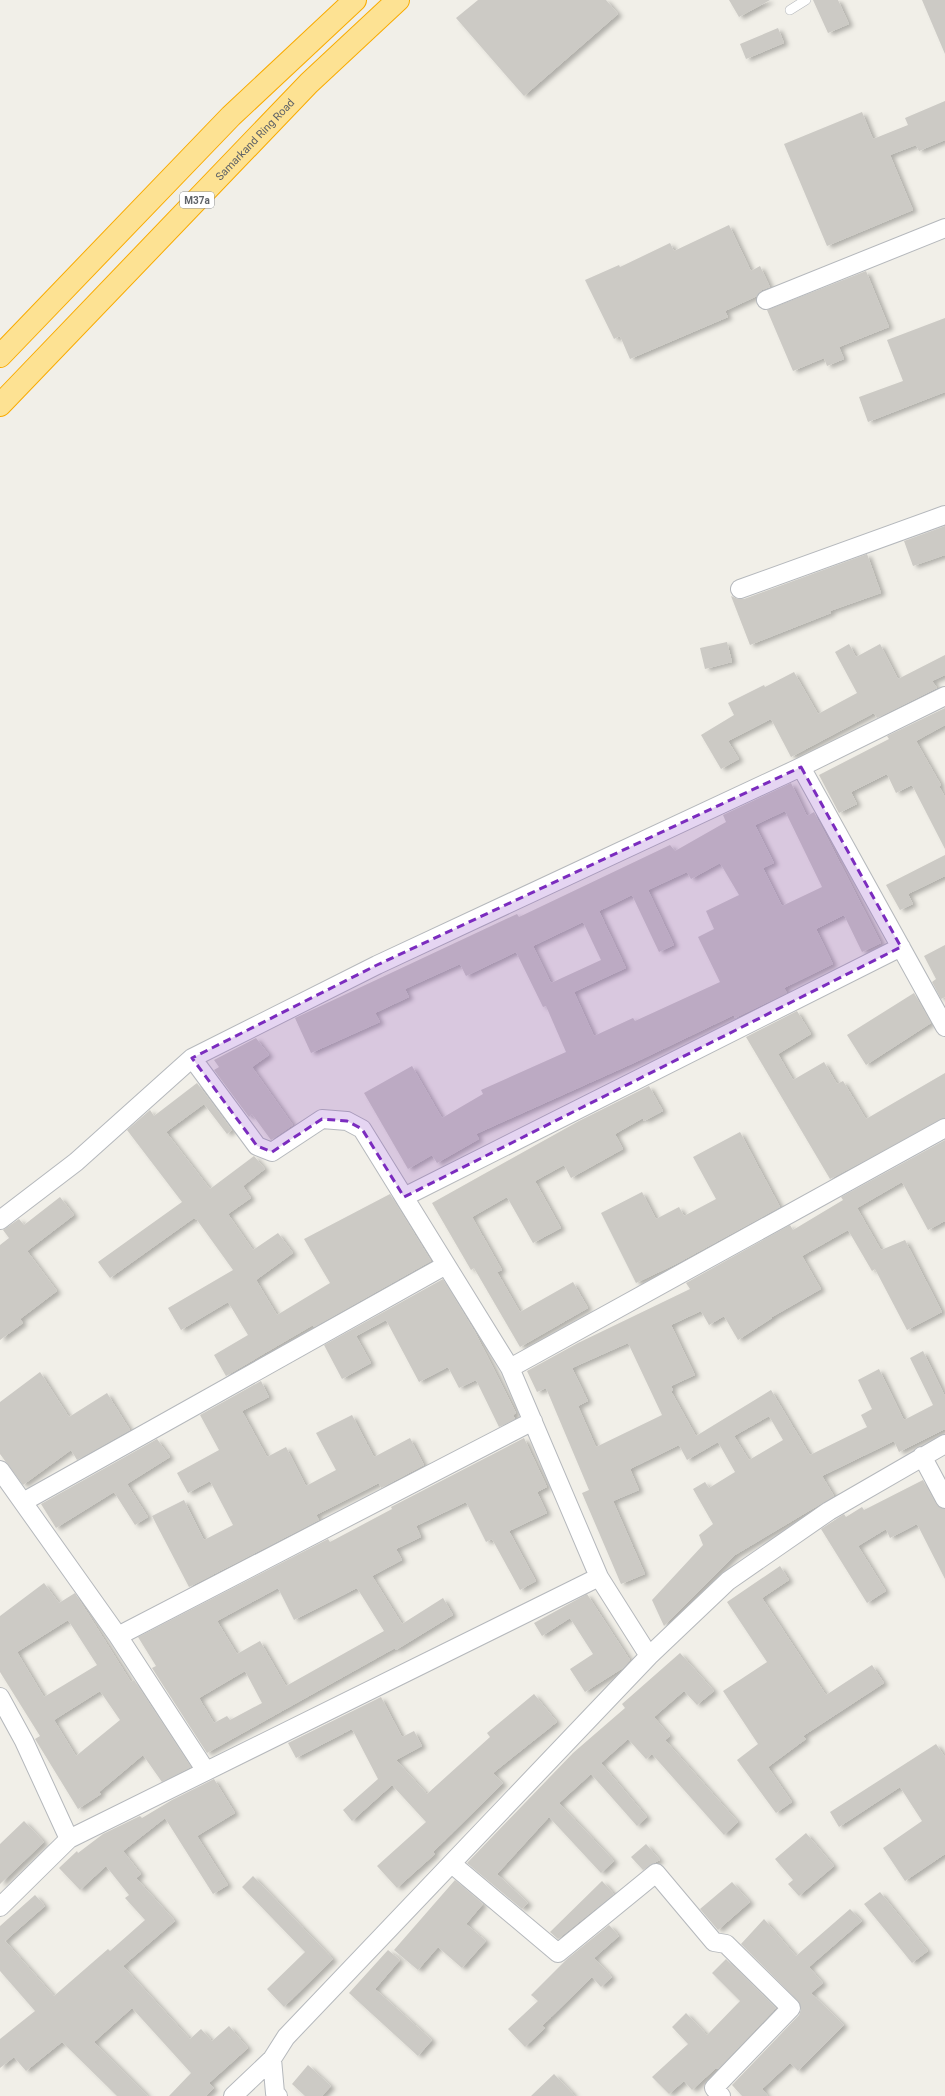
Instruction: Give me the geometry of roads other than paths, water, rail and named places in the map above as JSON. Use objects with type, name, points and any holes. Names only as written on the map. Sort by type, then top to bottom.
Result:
[{"type":"highway","name":"M37a","points":[[0,356],[231,116],[355,0]]},
{"type":"highway","name":"Samarkand Ring Road","points":[[0,405],[309,83],[398,0]]},
{"type":"street","points":[[766,300],[945,228]]},
{"type":"street","points":[[740,589],[945,515]]},
{"type":"street","points":[[0,1220],[76,1162],[192,1058],[377,965],[801,767],[945,696]]},
{"type":"street","points":[[801,767],[945,1027]]},
{"type":"street","points":[[404,1197],[901,947]]},
{"type":"street","points":[[192,1058],[257,1146],[272,1152],[322,1120],[347,1121],[362,1129],[510,1368],[598,1577],[649,1656]]},
{"type":"street","points":[[510,1368],[945,1128]]},
{"type":"street","points":[[23,1502],[446,1265]]},
{"type":"street","points":[[118,1636],[533,1420]]},
{"type":"street","points":[[233,2096],[272,2059],[286,2037],[649,1656],[728,1581],[829,1511],[945,1444]]},
{"type":"street","points":[[922,1456],[945,1499]]},
{"type":"street","points":[[0,1470],[118,1636],[206,1771]]},
{"type":"street","points":[[0,1907],[69,1839],[598,1577]]},
{"type":"street","points":[[0,1697],[24,1740],[69,1839]]},
{"type":"street","points":[[452,1864],[558,1953],[656,1873],[714,1942],[726,1944],[791,2008],[714,2088],[721,2096]]},
{"type":"street","points":[[272,2059],[275,2093],[278,2096]]},
{"type":"lane","points":[[790,10],[806,0]]}]
